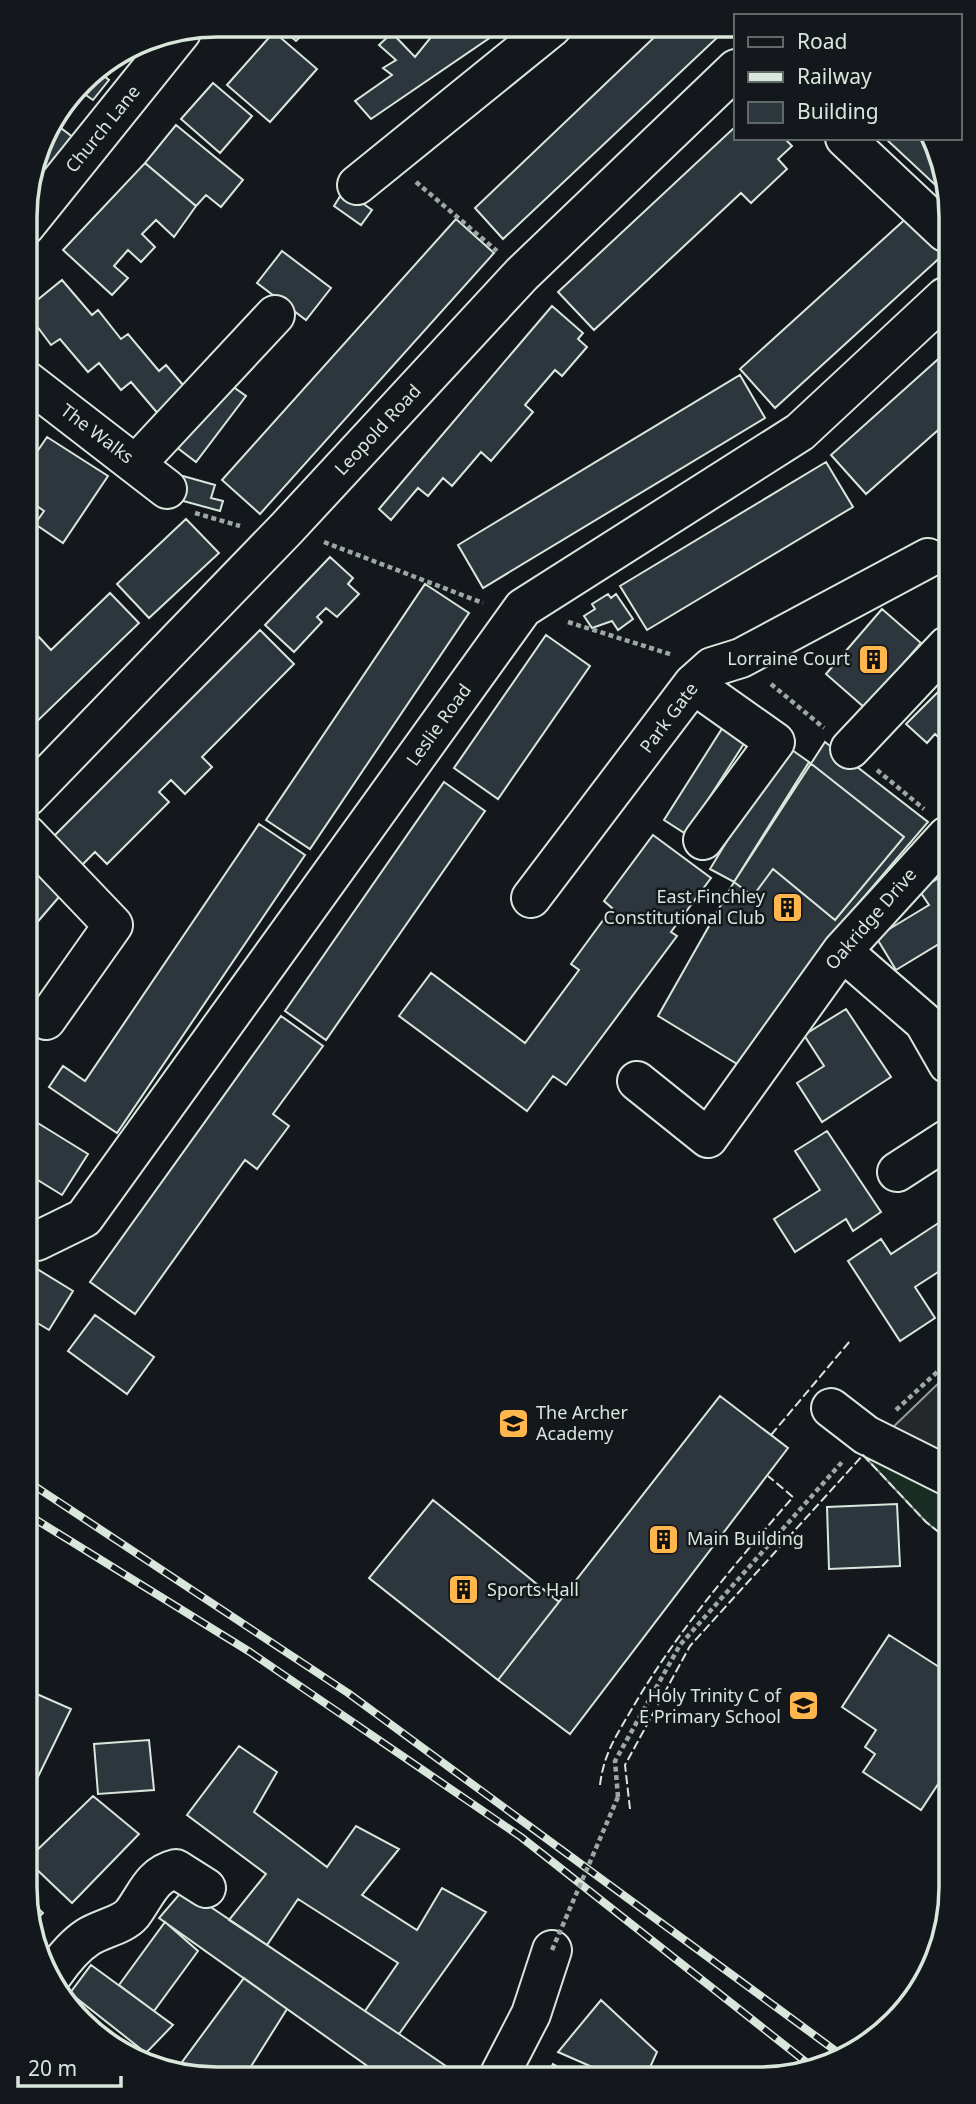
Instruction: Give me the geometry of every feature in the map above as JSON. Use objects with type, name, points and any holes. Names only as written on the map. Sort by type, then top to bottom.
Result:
[{"type":"street","points":[[357,185],[540,37]]},
{"type":"street","name":"Church Lane","points":[[37,211],[172,43]]},
{"type":"street","name":"Leopold Road","points":[[37,787],[282,533],[522,274],[734,71]]},
{"type":"street","points":[[847,140],[939,226]]},
{"type":"street","name":"Leslie Road","points":[[37,1241],[84,1218],[520,612],[800,432],[939,303]]},
{"type":"street","points":[[136,464],[275,315]]},
{"type":"street","name":"The Walks","points":[[37,388],[167,489]]},
{"type":"street","name":"Park Gate","points":[[531,898],[703,675],[939,561]]},
{"type":"street","points":[[850,749],[939,654]]},
{"type":"street","points":[[703,675],[775,742],[703,839]]},
{"type":"street","points":[[37,845],[113,925],[46,1020]]},
{"type":"street","name":"Oakridge Drive","points":[[637,1081],[708,1138],[764,1062],[799,1007],[842,951],[939,845]]},
{"type":"street","points":[[842,951],[924,1023],[939,1047]]},
{"type":"street","points":[[897,1172],[939,1145]]},
{"type":"street","points":[[831,1408],[866,1435],[939,1463]]},
{"type":"street","points":[[57,1970],[87,1938],[130,1917],[149,1887],[163,1872],[176,1869],[206,1888]]},
{"type":"street","points":[[504,2067],[531,2014],[552,1950]]},
{"type":"path","points":[[389,158],[522,274]]},
{"type":"path","points":[[167,489],[172,506],[282,533],[703,675]]},
{"type":"path","points":[[552,1950],[618,1797],[615,1761],[680,1645],[866,1435],[939,1370]]},
{"type":"green space","points":[[871,1450],[939,1486],[939,1532],[926,1522],[863,1455]]},
{"type":"shaded area","points":[[939,1383],[939,1457],[888,1432]]},
{"type":"building","points":[[270,37],[280,37],[317,69],[270,122],[227,85]]},
{"type":"building","points":[[388,37],[396,37],[415,57],[431,37],[491,37],[371,119],[355,101],[392,75],[383,68],[396,60],[379,45]]},
{"type":"building","points":[[655,37],[718,37],[503,239],[475,208]]},
{"type":"building","points":[[105,77],[109,80],[93,100],[86,95]]},
{"type":"building","points":[[213,83],[252,116],[220,153],[181,119]]},
{"type":"building","points":[[176,125],[243,180],[221,207],[206,195],[196,206],[145,163]]},
{"type":"building","points":[[61,128],[74,138],[41,180],[50,148]]},
{"type":"building","points":[[734,128],[734,140],[788,140],[792,146],[778,159],[787,169],[751,203],[741,193],[594,330],[558,292]]},
{"type":"building","points":[[887,140],[922,140],[936,186]]},
{"type":"building","points":[[145,163],[196,206],[174,237],[156,220],[142,234],[155,247],[141,262],[128,250],[114,266],[128,278],[112,295],[63,250]]},
{"type":"building","points":[[344,190],[372,210],[361,225],[334,206]]},
{"type":"building","points":[[911,214],[939,246],[939,258],[775,408],[740,369]]},
{"type":"building","points":[[456,219],[494,253],[260,514],[222,480]]},
{"type":"building","points":[[282,251],[331,288],[306,320],[257,283]]},
{"type":"building","points":[[62,280],[92,315],[98,310],[121,339],[128,334],[159,371],[166,365],[189,392],[160,416],[131,382],[121,390],[99,363],[88,372],[60,339],[51,345],[37,326],[37,300]]},
{"type":"building","points":[[552,306],[583,333],[578,339],[587,347],[562,376],[555,370],[525,405],[533,412],[491,461],[481,452],[452,486],[443,478],[428,496],[418,488],[391,520],[379,509]]},
{"type":"building","points":[[939,358],[939,429],[866,494],[831,455]]},
{"type":"building","points":[[740,375],[765,418],[483,588],[458,545]]},
{"type":"building","points":[[225,381],[246,396],[196,462],[175,446]]},
{"type":"building","points":[[47,437],[108,476],[63,543],[37,525],[44,511],[37,506],[37,452]]},
{"type":"building","points":[[826,462],[853,507],[647,630],[620,586]]},
{"type":"building","points":[[183,476],[215,485],[211,498],[223,501],[220,511],[176,499]]},
{"type":"building","points":[[186,519],[219,553],[149,618],[117,584]]},
{"type":"building","points":[[330,557],[353,578],[348,584],[359,594],[337,617],[326,608],[317,617],[322,622],[294,652],[265,625]]},
{"type":"building","points":[[425,584],[469,613],[310,849],[266,820]]},
{"type":"building","points":[[110,593],[139,623],[37,721],[37,639],[39,637],[51,650]]},
{"type":"building","points":[[608,594],[611,598],[616,594],[633,619],[618,630],[612,621],[592,628],[584,616],[595,609],[592,604]]},
{"type":"building","name":"Lorraine Court","points":[[882,609],[921,643],[865,708],[826,674]]},
{"type":"building","points":[[260,630],[294,664],[202,757],[212,767],[185,794],[171,780],[159,792],[169,802],[107,864],[95,852],[77,870],[48,842]]},
{"type":"building","points":[[546,635],[590,666],[498,799],[454,768]]},
{"type":"building","points":[[939,691],[939,738],[935,734],[927,743],[906,724]]},
{"type":"building","points":[[723,727],[745,742],[686,834],[664,820]]},
{"type":"building","name":"East Finchley Constitutional Club","points":[[825,742],[928,822],[834,932],[742,1067],[658,1016],[734,882]]},
{"type":"building","points":[[785,745],[809,762],[734,882],[710,869]]},
{"type":"building","points":[[809,762],[904,837],[835,920],[773,869],[753,896],[734,882]]},
{"type":"building","points":[[444,782],[485,811],[326,1040],[285,1011]]},
{"type":"building","points":[[259,824],[305,855],[117,1133],[49,1087],[63,1066],[85,1081]]},
{"type":"building","points":[[653,835],[711,878],[671,932],[677,936],[566,1085],[553,1076],[527,1111],[399,1016],[431,973],[525,1043],[579,970],[571,964],[612,908],[604,901]]},
{"type":"building","points":[[37,866],[65,890],[37,923]]},
{"type":"building","points":[[939,878],[939,944],[896,970],[876,937],[929,905],[919,890]]},
{"type":"building","points":[[846,1009],[891,1077],[822,1122],[797,1083],[824,1066],[804,1035]]},
{"type":"building","points":[[281,1016],[323,1046],[273,1114],[289,1126],[257,1169],[245,1160],[135,1314],[90,1282]]},
{"type":"building","points":[[37,1123],[88,1154],[62,1195],[37,1180]]},
{"type":"building","points":[[827,1131],[881,1212],[853,1231],[846,1219],[795,1252],[774,1219],[820,1190],[795,1151]]},
{"type":"building","points":[[939,1223],[939,1271],[915,1287],[935,1318],[900,1341],[848,1261],[881,1239],[891,1254]]},
{"type":"building","points":[[37,1269],[73,1291],[49,1330],[37,1323]]},
{"type":"building","points":[[95,1315],[154,1357],[127,1394],[68,1351]]},
{"type":"building","name":"Main Building","points":[[720,1396],[788,1448],[570,1734],[498,1680]]},
{"type":"building","name":"Sports Hall","points":[[433,1500],[559,1602],[498,1680],[369,1578]]},
{"type":"building","points":[[897,1504],[900,1566],[829,1569],[827,1507]]},
{"type":"building","points":[[889,1635],[939,1667],[939,1783],[921,1810],[863,1772],[875,1754],[865,1747],[876,1730],[842,1707]]},
{"type":"building","points":[[37,1694],[71,1709],[37,1779]]},
{"type":"building","points":[[149,1740],[154,1790],[98,1794],[94,1744]]},
{"type":"building","points":[[239,1746],[277,1772],[254,1812],[327,1867],[356,1826],[399,1849],[362,1895],[417,1930],[442,1888],[486,1912],[399,2034],[365,2011],[398,1963],[298,1899],[267,1945],[229,1920],[266,1874],[187,1815]]},
{"type":"building","points":[[93,1796],[139,1834],[72,1903],[37,1870],[37,1850]]},
{"type":"building","points":[[184,1889],[447,2067],[369,2067],[159,1918]]},
{"type":"building","points":[[165,1922],[198,1951],[154,2011],[119,1985]]},
{"type":"building","points":[[91,1965],[173,2025],[146,2053],[71,1992]]},
{"type":"building","points":[[244,1978],[287,2009],[251,2067],[205,2067],[181,2064]]},
{"type":"building","points":[[601,2000],[657,2052],[650,2067],[592,2067],[558,2052]]},
{"type":"railway","points":[[37,1488],[348,1693],[835,2051]]},
{"type":"railway","points":[[37,1520],[250,1652],[521,1837],[805,2061]]},
{"type":"fence","points":[[771,1435],[850,1341]]},
{"type":"fence","points":[[630,1809],[625,1765],[690,1646],[863,1455],[939,1532]]},
{"type":"fence","points":[[600,1785],[612,1744],[650,1679],[688,1624],[793,1497],[768,1476]]},
{"type":"place","name":"Lorraine Court","points":[[873,659]]},
{"type":"place","name":"East Finchley Constitutional Club","points":[[788,907]]},
{"type":"place","name":"The Archer Academy","points":[[513,1423]]},
{"type":"place","name":"Main Building","points":[[664,1539]]},
{"type":"place","name":"Sports Hall","points":[[464,1590]]},
{"type":"place","name":"Holy Trinity C of E Primary School","points":[[804,1706]]}]
